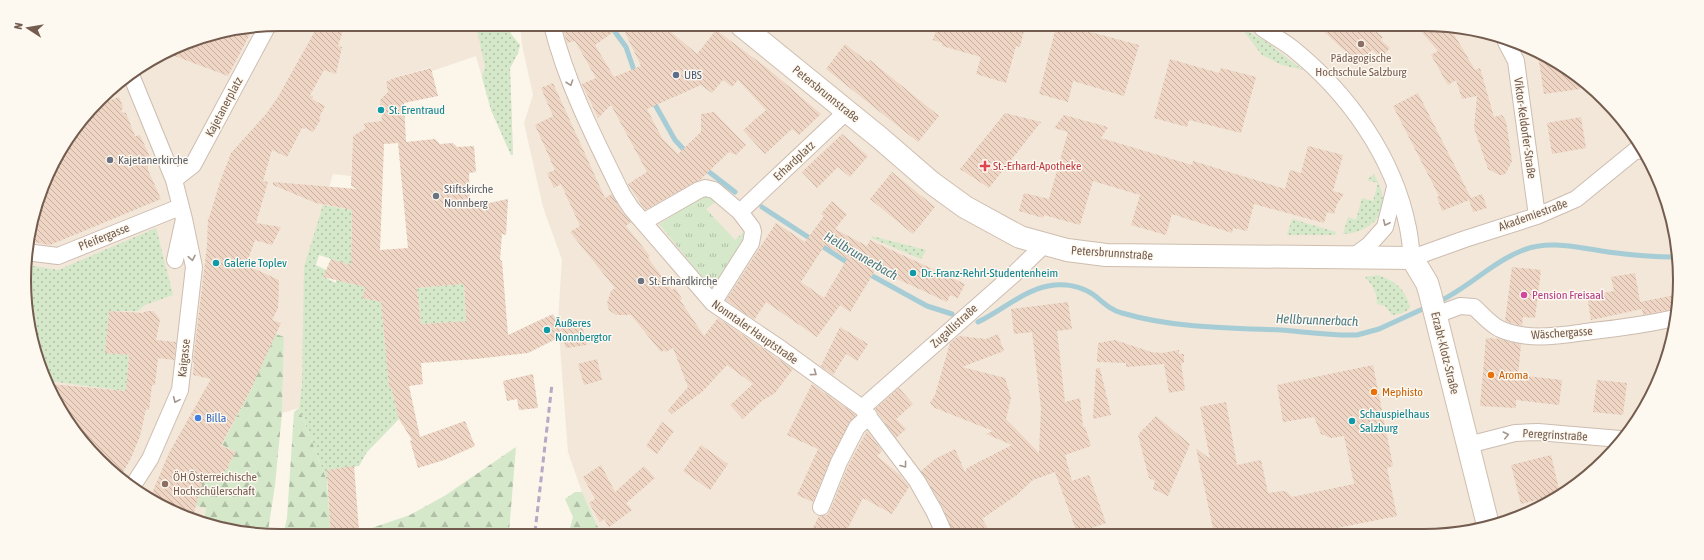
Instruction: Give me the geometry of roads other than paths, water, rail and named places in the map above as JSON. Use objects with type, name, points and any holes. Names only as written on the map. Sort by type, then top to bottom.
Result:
[{"type":"main road","name":"Petersbrunnstraße","points":[[748,31],[847,111],[932,183],[965,207],[1020,237],[1067,250],[1106,255],[1412,258]]},
{"type":"main road","name":"Erzabt-Klotz-Straße","points":[[1412,258],[1427,283],[1430,293],[1487,521]]},
{"type":"street","name":"Nonntaler Hauptstraße","points":[[554,31],[572,90],[590,130],[622,194],[643,222],[713,303],[781,349],[866,412],[917,481],[942,529]]},
{"type":"street","name":"Erzabt-Klotz-Straße","points":[[1266,31],[1292,48],[1331,84],[1352,108],[1377,148],[1395,185],[1408,228],[1412,258]]},
{"type":"street","name":"Kajetanerplatz","points":[[174,180],[193,165],[264,32]]},
{"type":"street","name":"Viktor-Keldorfer-Straße","points":[[1508,46],[1516,61],[1537,216]]},
{"type":"street","points":[[133,79],[174,180],[182,213],[175,260]]},
{"type":"street","name":"Erhardplatz","points":[[740,212],[847,111]]},
{"type":"street","name":"Akademiestraße","points":[[1412,258],[1466,238],[1537,216],[1576,199],[1636,150]]},
{"type":"street","points":[[1353,257],[1369,246],[1385,227],[1395,185]]},
{"type":"street","points":[[643,222],[705,188],[714,190],[740,212],[752,228],[753,232],[751,243],[713,303]]},
{"type":"street","name":"Pfeifergasse","points":[[33,253],[58,256],[182,213]]},
{"type":"street","name":"Kaigasse","points":[[135,482],[150,459],[180,390],[194,267],[182,213]]},
{"type":"street","name":"Zugallistraße","points":[[821,508],[839,462],[866,412],[1045,244]]},
{"type":"street","name":"Wäschergasse","points":[[1436,315],[1460,306],[1474,307],[1491,324],[1500,329],[1520,335],[1538,337],[1624,328],[1670,319]]},
{"type":"street","name":"Peregrinstraße","points":[[1468,445],[1515,433],[1538,432],[1616,439]]},
{"type":"waterway","name":"Hellbrunnerbach","points":[[614,31],[626,47],[635,73]]},
{"type":"waterway","name":"Hellbrunnerbach","points":[[653,101],[675,140],[688,154]]},
{"type":"waterway","name":"Hellbrunnerbach","points":[[704,168],[735,192]]},
{"type":"waterway","name":"Hellbrunnerbach","points":[[762,207],[851,265]]},
{"type":"waterway","name":"Hellbrunnerbach","points":[[1438,302],[1510,256],[1531,247],[1553,245],[1625,254],[1672,257]]},
{"type":"waterway","name":"Hellbrunnerbach","points":[[867,273],[927,306],[952,314]]},
{"type":"waterway","name":"Hellbrunnerbach","points":[[978,322],[1030,292],[1048,286],[1060,285],[1084,289],[1114,310],[1141,318],[1161,322],[1241,329],[1357,335],[1379,329],[1427,307]]},
{"type":"railway","points":[[535,529],[552,384]]},
{"type":"place","name":"Pädagogische Hochschule Salzburg","points":[[1361,44]]},
{"type":"place","name":"UBS","points":[[676,75]]},
{"type":"place","name":"St. Erentraud","points":[[381,110]]},
{"type":"place","name":"Kajetanerkirche","points":[[110,160]]},
{"type":"place","name":"St.-Erhard-Apotheke","points":[[985,166]]},
{"type":"place","name":"Stiftskirche Nonnberg","points":[[436,196]]},
{"type":"place","name":"Galerie Toplev","points":[[216,263]]},
{"type":"place","name":"Dr.-Franz-Rehrl-Studentenheim","points":[[913,273]]},
{"type":"place","name":"St. Erhardkirche","points":[[641,281]]},
{"type":"place","name":"Pension Freisaal","points":[[1524,295]]},
{"type":"place","name":"Äußeres Nonnbergtor","points":[[547,330]]},
{"type":"place","name":"Aroma","points":[[1491,375]]},
{"type":"place","name":"Mephisto","points":[[1374,392]]},
{"type":"place","name":"Billa","points":[[198,418]]},
{"type":"place","name":"Schauspielhaus Salzburg","points":[[1352,421]]},
{"type":"place","name":"ÖH Österreichische Hochschülerschaft","points":[[165,484]]}]
